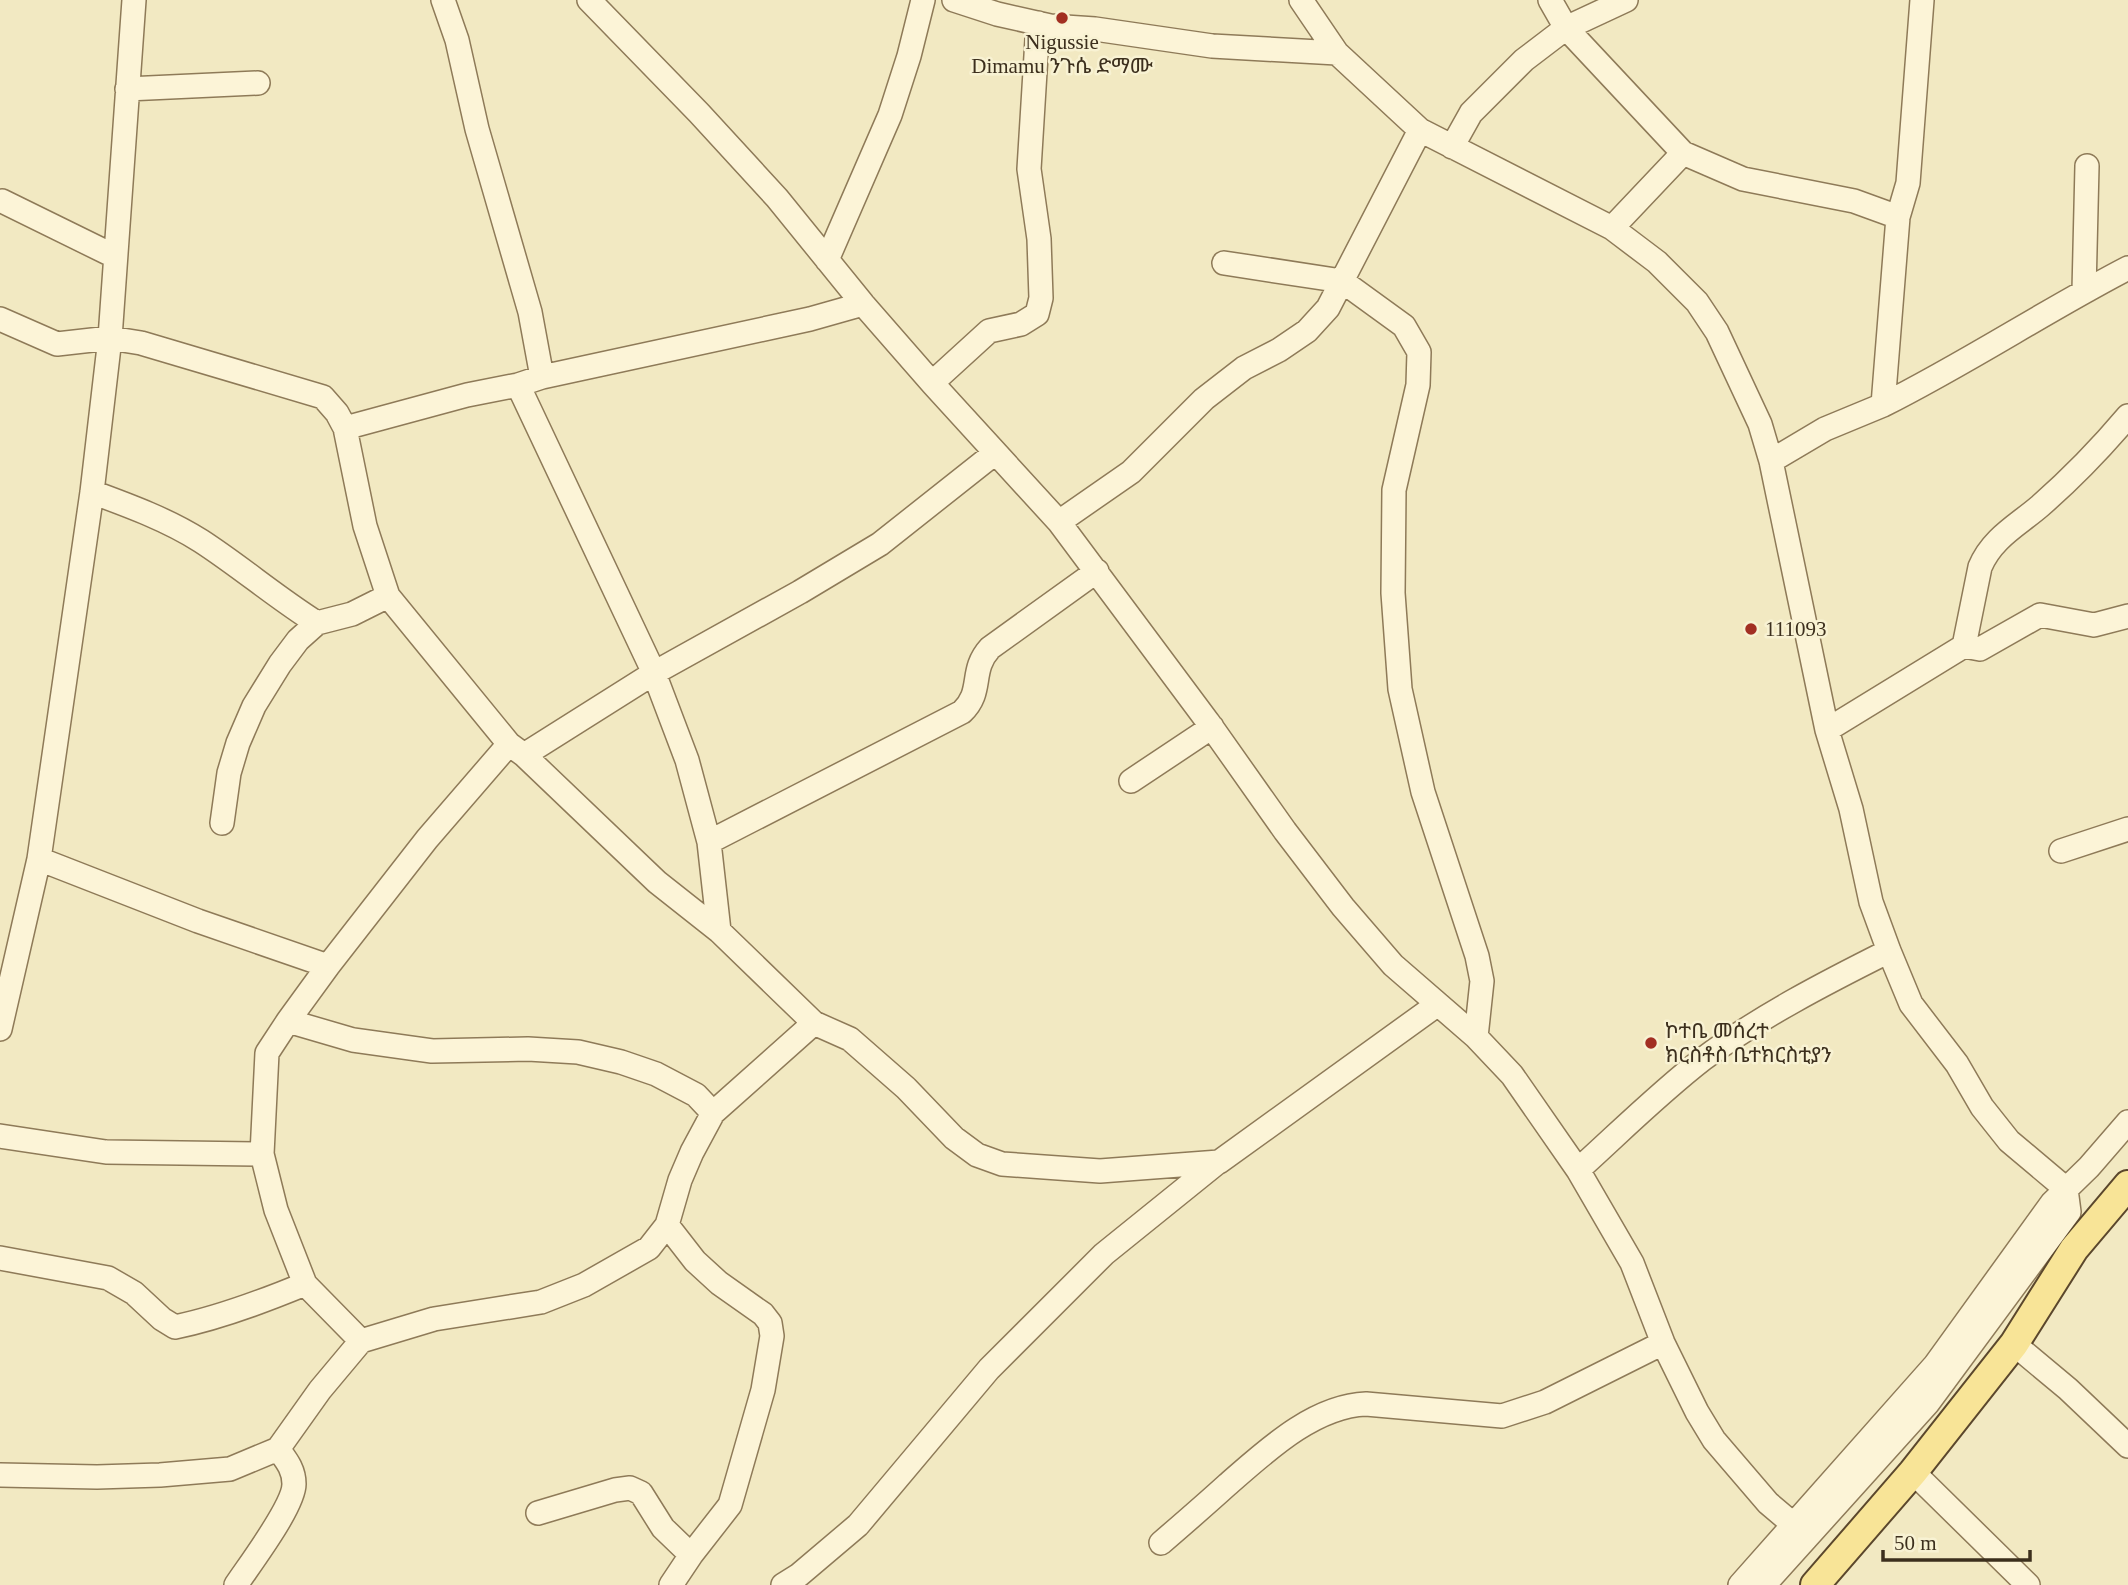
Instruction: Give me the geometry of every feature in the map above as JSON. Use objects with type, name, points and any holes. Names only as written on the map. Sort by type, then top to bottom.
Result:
[{"type":"main road","points":[[1815,1585],[1913,1472],[2014,1344],[2074,1249],[2128,1185]]},
{"type":"street","points":[[0,1029],[39,859],[92,492],[110,338],[134,0]]},
{"type":"street","points":[[443,0],[457,40],[477,129],[530,312],[542,377]]},
{"type":"street","points":[[589,0],[777,198],[863,304],[1059,522],[1212,727],[1284,831],[1343,907],[1393,965],[1476,1037],[1512,1075],[1578,1170],[1632,1263],[1663,1343],[1714,1440],[1768,1503],[1800,1530]]},
{"type":"street","points":[[827,260],[890,115],[923,0]]},
{"type":"street","points":[[954,0],[997,14],[1050,26],[1094,29],[1212,46],[1337,53]]},
{"type":"street","points":[[1301,0],[1337,53],[1420,130],[1612,228],[1657,262],[1697,302],[1731,358],[1760,424],[1772,461],[1827,730],[1851,809],[1871,902],[1911,1004],[1957,1064],[1982,1107],[2010,1141],[2066,1189]]},
{"type":"street","points":[[1550,0],[1566,28],[1682,153],[1743,179],[1854,201],[1898,218]]},
{"type":"street","points":[[1452,147],[1471,113],[1524,60],[1566,28],[1626,0]]},
{"type":"street","points":[[1883,405],[1898,218],[1908,183],[1922,0]]},
{"type":"street","points":[[932,383],[989,331],[1021,324],[1037,314],[1041,299],[1039,239],[1028,169],[1038,23]]},
{"type":"street","points":[[127,89],[258,83]]},
{"type":"street","points":[[1059,522],[1131,472],[1204,399],[1244,368],[1279,350],[1307,331],[1328,308],[1420,130]]},
{"type":"street","points":[[1612,228],[1682,153]]},
{"type":"street","points":[[2084,291],[2087,166]]},
{"type":"street","points":[[2,201],[114,256]]},
{"type":"street","points":[[1224,263],[1342,281],[1404,326],[1419,352],[1418,385],[1394,490],[1393,593],[1400,689],[1423,792],[1477,956],[1482,981],[1476,1037]]},
{"type":"street","points":[[1772,461],[1825,429],[1883,405],[1936,378],[2128,268]]},
{"type":"street","points":[[345,428],[542,377],[810,319],[863,304]]},
{"type":"street","points":[[0,319],[57,344],[110,338],[141,342],[323,397],[337,413],[345,428],[365,526],[388,596],[516,749],[657,882],[719,931],[814,1023],[850,1039],[906,1088],[954,1138],[977,1155],[1002,1164],[1100,1171],[1219,1162]]},
{"type":"street","points":[[518,385],[654,673],[687,760],[709,842],[719,931]]},
{"type":"street","points":[[1964,646],[1980,567],[1985,555],[2002,535],[2039,506],[2102,447],[2128,416]]},
{"type":"street","points":[[361,1341],[305,1284],[276,1210],[262,1154],[267,1053],[288,1021],[427,839],[516,749],[800,592],[880,544],[995,453]]},
{"type":"street","points":[[92,492],[144,511],[200,541],[317,623]]},
{"type":"street","points":[[709,842],[962,712],[970,705],[975,695],[978,668],[982,657],[990,648],[1097,571]]},
{"type":"street","points":[[222,822],[229,773],[238,743],[254,706],[280,664],[298,640],[317,623],[352,614],[388,596]]},
{"type":"street","points":[[1827,730],[1964,646],[1980,649],[2040,615],[2094,625],[2128,616]]},
{"type":"street","points":[[1131,781],[1212,727]]},
{"type":"street","points":[[2062,851],[2128,829]]},
{"type":"street","points":[[39,859],[198,921],[328,967]]},
{"type":"street","points":[[1578,1170],[1702,1060],[1772,1012],[1889,951]]},
{"type":"street","points":[[783,1585],[799,1575],[858,1525],[989,1369],[1104,1254],[1219,1162],[1438,1004]]},
{"type":"street","points":[[288,1021],[353,1041],[432,1051],[528,1049],[579,1052],[656,1074],[696,1095],[713,1113]]},
{"type":"street","points":[[0,1475],[97,1477],[230,1469],[278,1449],[334,1371],[361,1341],[434,1319],[541,1302],[584,1285],[649,1248],[667,1225],[680,1180],[713,1113],[814,1023]]},
{"type":"street","points":[[1765,1585],[1800,1530],[1936,1365],[2052,1203],[2089,1167],[2128,1122]]},
{"type":"street","points":[[0,1136],[106,1152],[262,1154]]},
{"type":"street","points":[[667,1225],[695,1261],[719,1283],[764,1314],[770,1323],[772,1336],[763,1391],[730,1505],[671,1585]]},
{"type":"street","points":[[0,1258],[108,1278],[134,1293],[162,1319],[174,1326],[192,1323],[305,1284]]},
{"type":"street","points":[[1161,1543],[1278,1441],[1317,1418],[1352,1404],[1502,1416],[1545,1402],[1663,1343]]},
{"type":"street","points":[[2014,1344],[2078,1398],[2128,1446]]},
{"type":"street","points":[[236,1585],[284,1511],[294,1486],[291,1466],[278,1449]]},
{"type":"street","points":[[1913,1472],[2028,1585]]},
{"type":"street","points":[[538,1513],[630,1488],[641,1493],[663,1528],[691,1555]]},
{"type":"street","points":[[1740,1585],[1800,1530]]},
{"type":"place","name":"Nigussie Dimamu ንጉሴ ድማሙ","points":[[1062,18]]},
{"type":"place","name":"111093","points":[[1751,629]]},
{"type":"place","name":"ኮተቤ መሰረተ ክርስቶስ ቤተክርስቲያን","points":[[1651,1043]]}]
